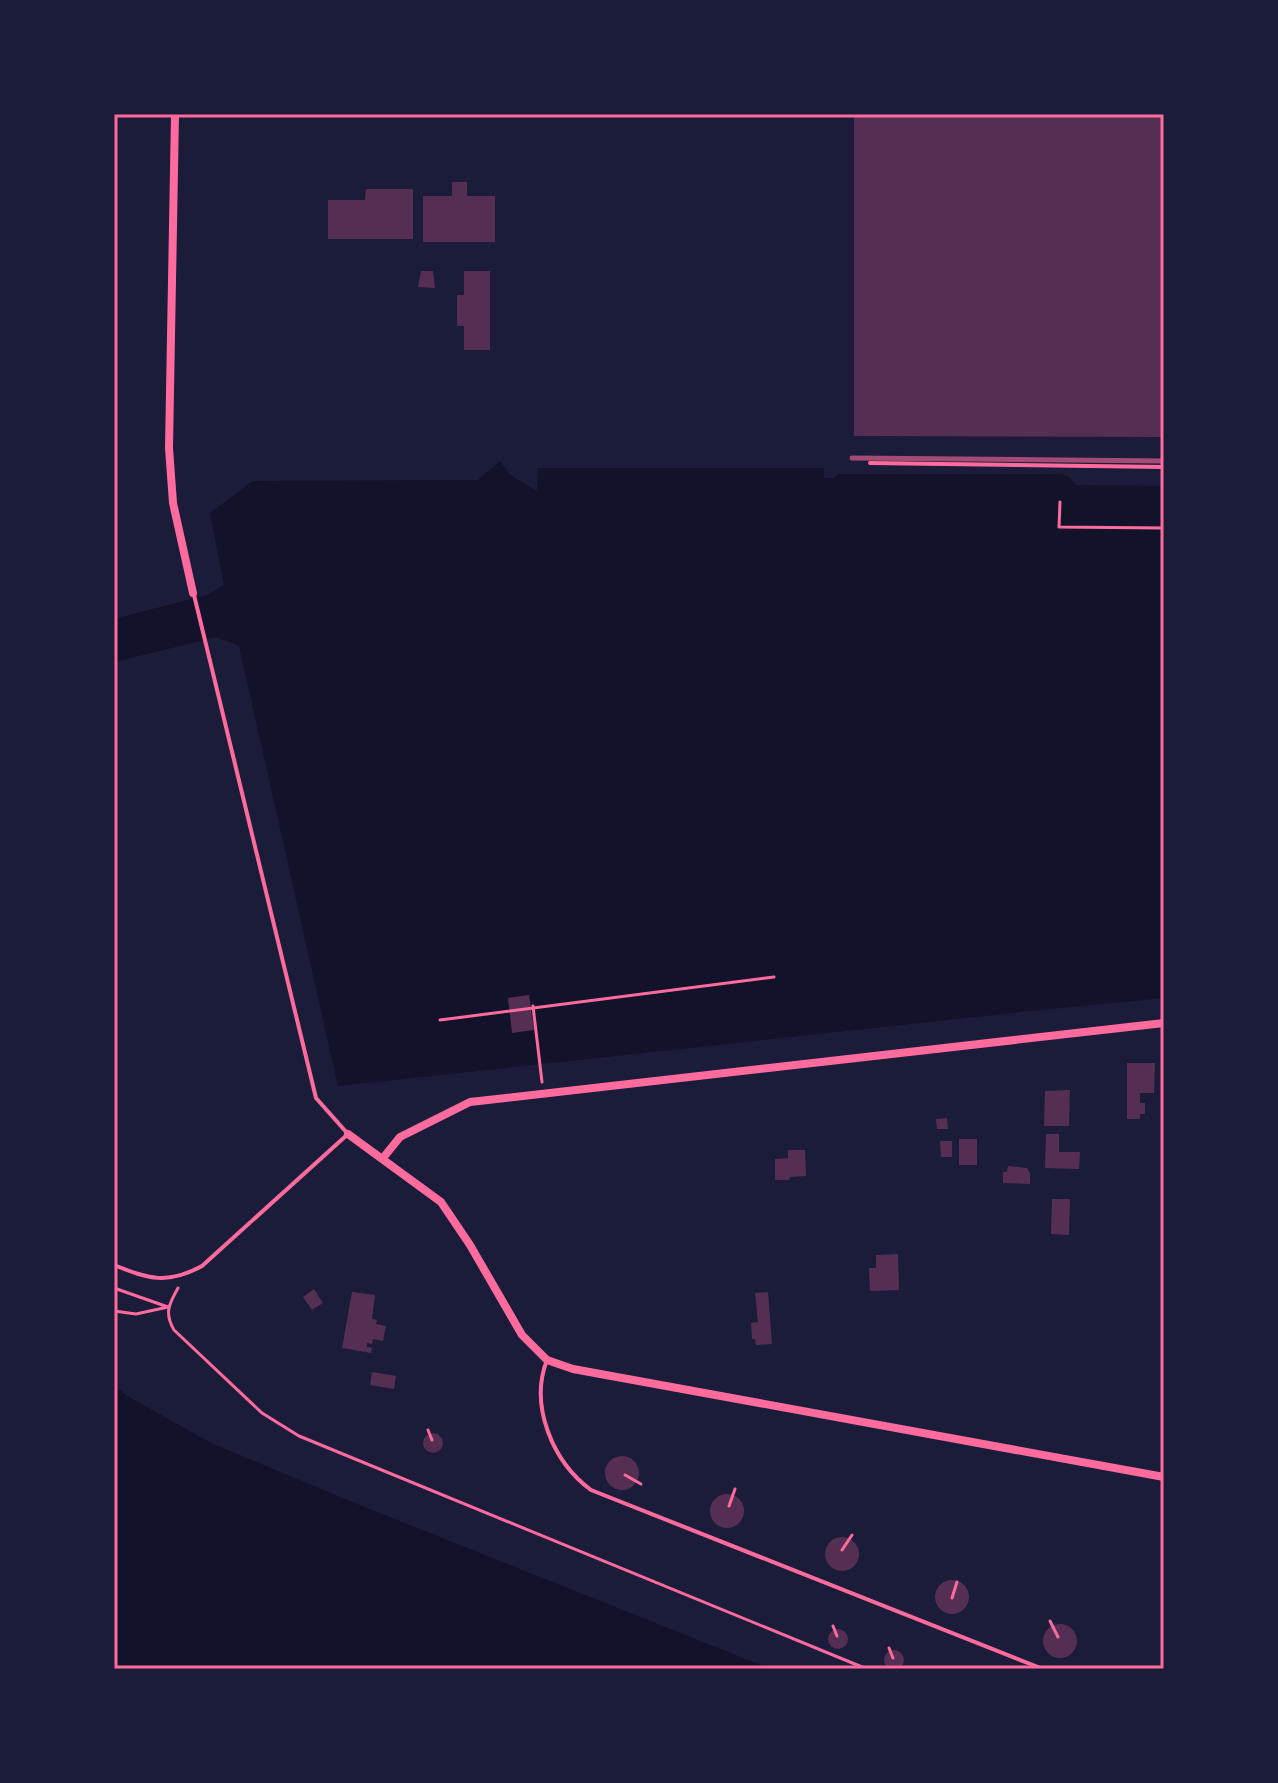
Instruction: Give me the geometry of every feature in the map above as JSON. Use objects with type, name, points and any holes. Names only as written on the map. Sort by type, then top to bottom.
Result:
[{"type":"street","points":[[175,114],[169,448],[173,503],[193,593]]},
{"type":"street","points":[[383,1158],[400,1137],[470,1102],[1164,1023]]},
{"type":"street","points":[[348,1134],[441,1202],[470,1245],[522,1335],[547,1360],[573,1369],[1164,1477]]},
{"type":"lane","points":[[870,463],[1164,467]]},
{"type":"lane","points":[[114,1265],[164,1279],[182,1277],[202,1266],[348,1134],[316,1098],[193,593]]},
{"type":"lane","points":[[547,1360],[540,1385],[551,1441],[568,1469],[591,1490],[1043,1669]]},
{"type":"path","points":[[1060,502],[1059,527],[1164,528]]},
{"type":"path","points":[[440,1020],[774,977]]},
{"type":"path","points":[[533,1006],[544,1094]]},
{"type":"path","points":[[182,1277],[168,1307],[168,1319],[174,1330],[262,1413],[299,1436],[867,1669]]},
{"type":"path","points":[[114,1288],[168,1307]]},
{"type":"path","points":[[114,1311],[136,1314],[168,1307]]},
{"type":"path","points":[[428,1430],[432,1440]]},
{"type":"path","points":[[625,1475],[641,1484]]},
{"type":"path","points":[[729,1506],[735,1489]]},
{"type":"path","points":[[842,1550],[852,1535]]},
{"type":"path","points":[[952,1598],[957,1582]]},
{"type":"path","points":[[1050,1621],[1058,1637]]},
{"type":"path","points":[[833,1626],[837,1636]]},
{"type":"path","points":[[889,1648],[893,1658]]},
{"type":"shaded area","points":[[500,461],[510,475],[537,491],[538,468],[824,468],[824,478],[834,478],[838,474],[1061,474],[1076,485],[1164,486],[1164,998],[338,1086],[239,646],[217,637],[114,662],[114,619],[207,595],[224,585],[210,513],[253,481],[478,480]]},
{"type":"shaded area","points":[[114,1385],[127,1396],[211,1443],[771,1669],[114,1669]]},
{"type":"building","points":[[854,114],[1164,114],[1164,437],[854,436]]},
{"type":"building","points":[[452,182],[467,182],[467,196],[495,196],[495,242],[423,242],[423,196],[452,196]]},
{"type":"building","points":[[366,189],[413,189],[413,239],[328,239],[328,200],[365,200]]},
{"type":"building","points":[[421,271],[433,271],[435,288],[418,287]]},
{"type":"building","points":[[464,271],[490,271],[490,350],[464,350],[464,326],[457,326],[457,295],[464,295]]},
{"type":"building","points":[[529,995],[534,1030],[512,1033],[508,998]]},
{"type":"building","points":[[1127,1063],[1155,1063],[1154,1093],[1140,1093],[1140,1103],[1145,1103],[1145,1114],[1140,1114],[1140,1119],[1127,1119]]},
{"type":"building","points":[[1070,1090],[1069,1126],[1044,1126],[1045,1091]]},
{"type":"building","points":[[947,1118],[948,1129],[937,1129],[936,1119]]},
{"type":"building","points":[[1046,1134],[1059,1134],[1059,1152],[1080,1152],[1079,1169],[1045,1168]]},
{"type":"building","points":[[959,1139],[977,1139],[977,1165],[959,1165]]},
{"type":"building","points":[[940,1141],[952,1141],[952,1157],[941,1157]]},
{"type":"building","points":[[788,1150],[805,1150],[806,1176],[775,1180],[775,1159],[788,1158]]},
{"type":"building","points":[[1008,1166],[1027,1168],[1030,1184],[1003,1183],[1003,1172],[1007,1172]]},
{"type":"building","points":[[1052,1199],[1070,1199],[1069,1235],[1051,1234]]},
{"type":"building","points":[[898,1254],[899,1290],[870,1291],[869,1268],[876,1268],[876,1255]]},
{"type":"building","points":[[314,1289],[323,1303],[312,1310],[303,1297]]},
{"type":"building","points":[[352,1292],[375,1295],[372,1319],[377,1320],[376,1324],[386,1326],[383,1341],[373,1339],[372,1344],[367,1343],[367,1347],[372,1348],[371,1353],[342,1348]]},
{"type":"building","points":[[768,1292],[772,1344],[756,1345],[755,1339],[752,1339],[751,1323],[758,1322],[755,1293]]},
{"type":"building","points":[[372,1372],[396,1376],[394,1389],[370,1385]]},
{"type":"building","points":[[433,1433],[440,1436],[443,1443],[440,1450],[433,1453],[426,1450],[423,1443],[426,1436]]},
{"type":"building","points":[[622,1456],[634,1461],[639,1473],[634,1485],[622,1490],[610,1485],[605,1473],[610,1461]]},
{"type":"building","points":[[727,1494],[739,1499],[744,1511],[739,1523],[727,1528],[715,1523],[710,1511],[715,1499]]},
{"type":"building","points":[[842,1537],[854,1542],[859,1554],[854,1566],[842,1571],[830,1566],[825,1554],[830,1542]]},
{"type":"building","points":[[952,1580],[964,1585],[969,1597],[964,1609],[952,1614],[940,1609],[935,1597],[940,1585]]},
{"type":"building","points":[[1060,1624],[1072,1629],[1077,1641],[1072,1653],[1060,1658],[1048,1653],[1043,1641],[1048,1629]]},
{"type":"building","points":[[838,1629],[845,1632],[848,1639],[845,1646],[838,1649],[831,1646],[828,1639],[831,1632]]},
{"type":"building","points":[[894,1650],[901,1653],[904,1660],[901,1667],[894,1670],[887,1667],[884,1660],[887,1653]]},
{"type":"railway","points":[[852,458],[1164,461]]}]
